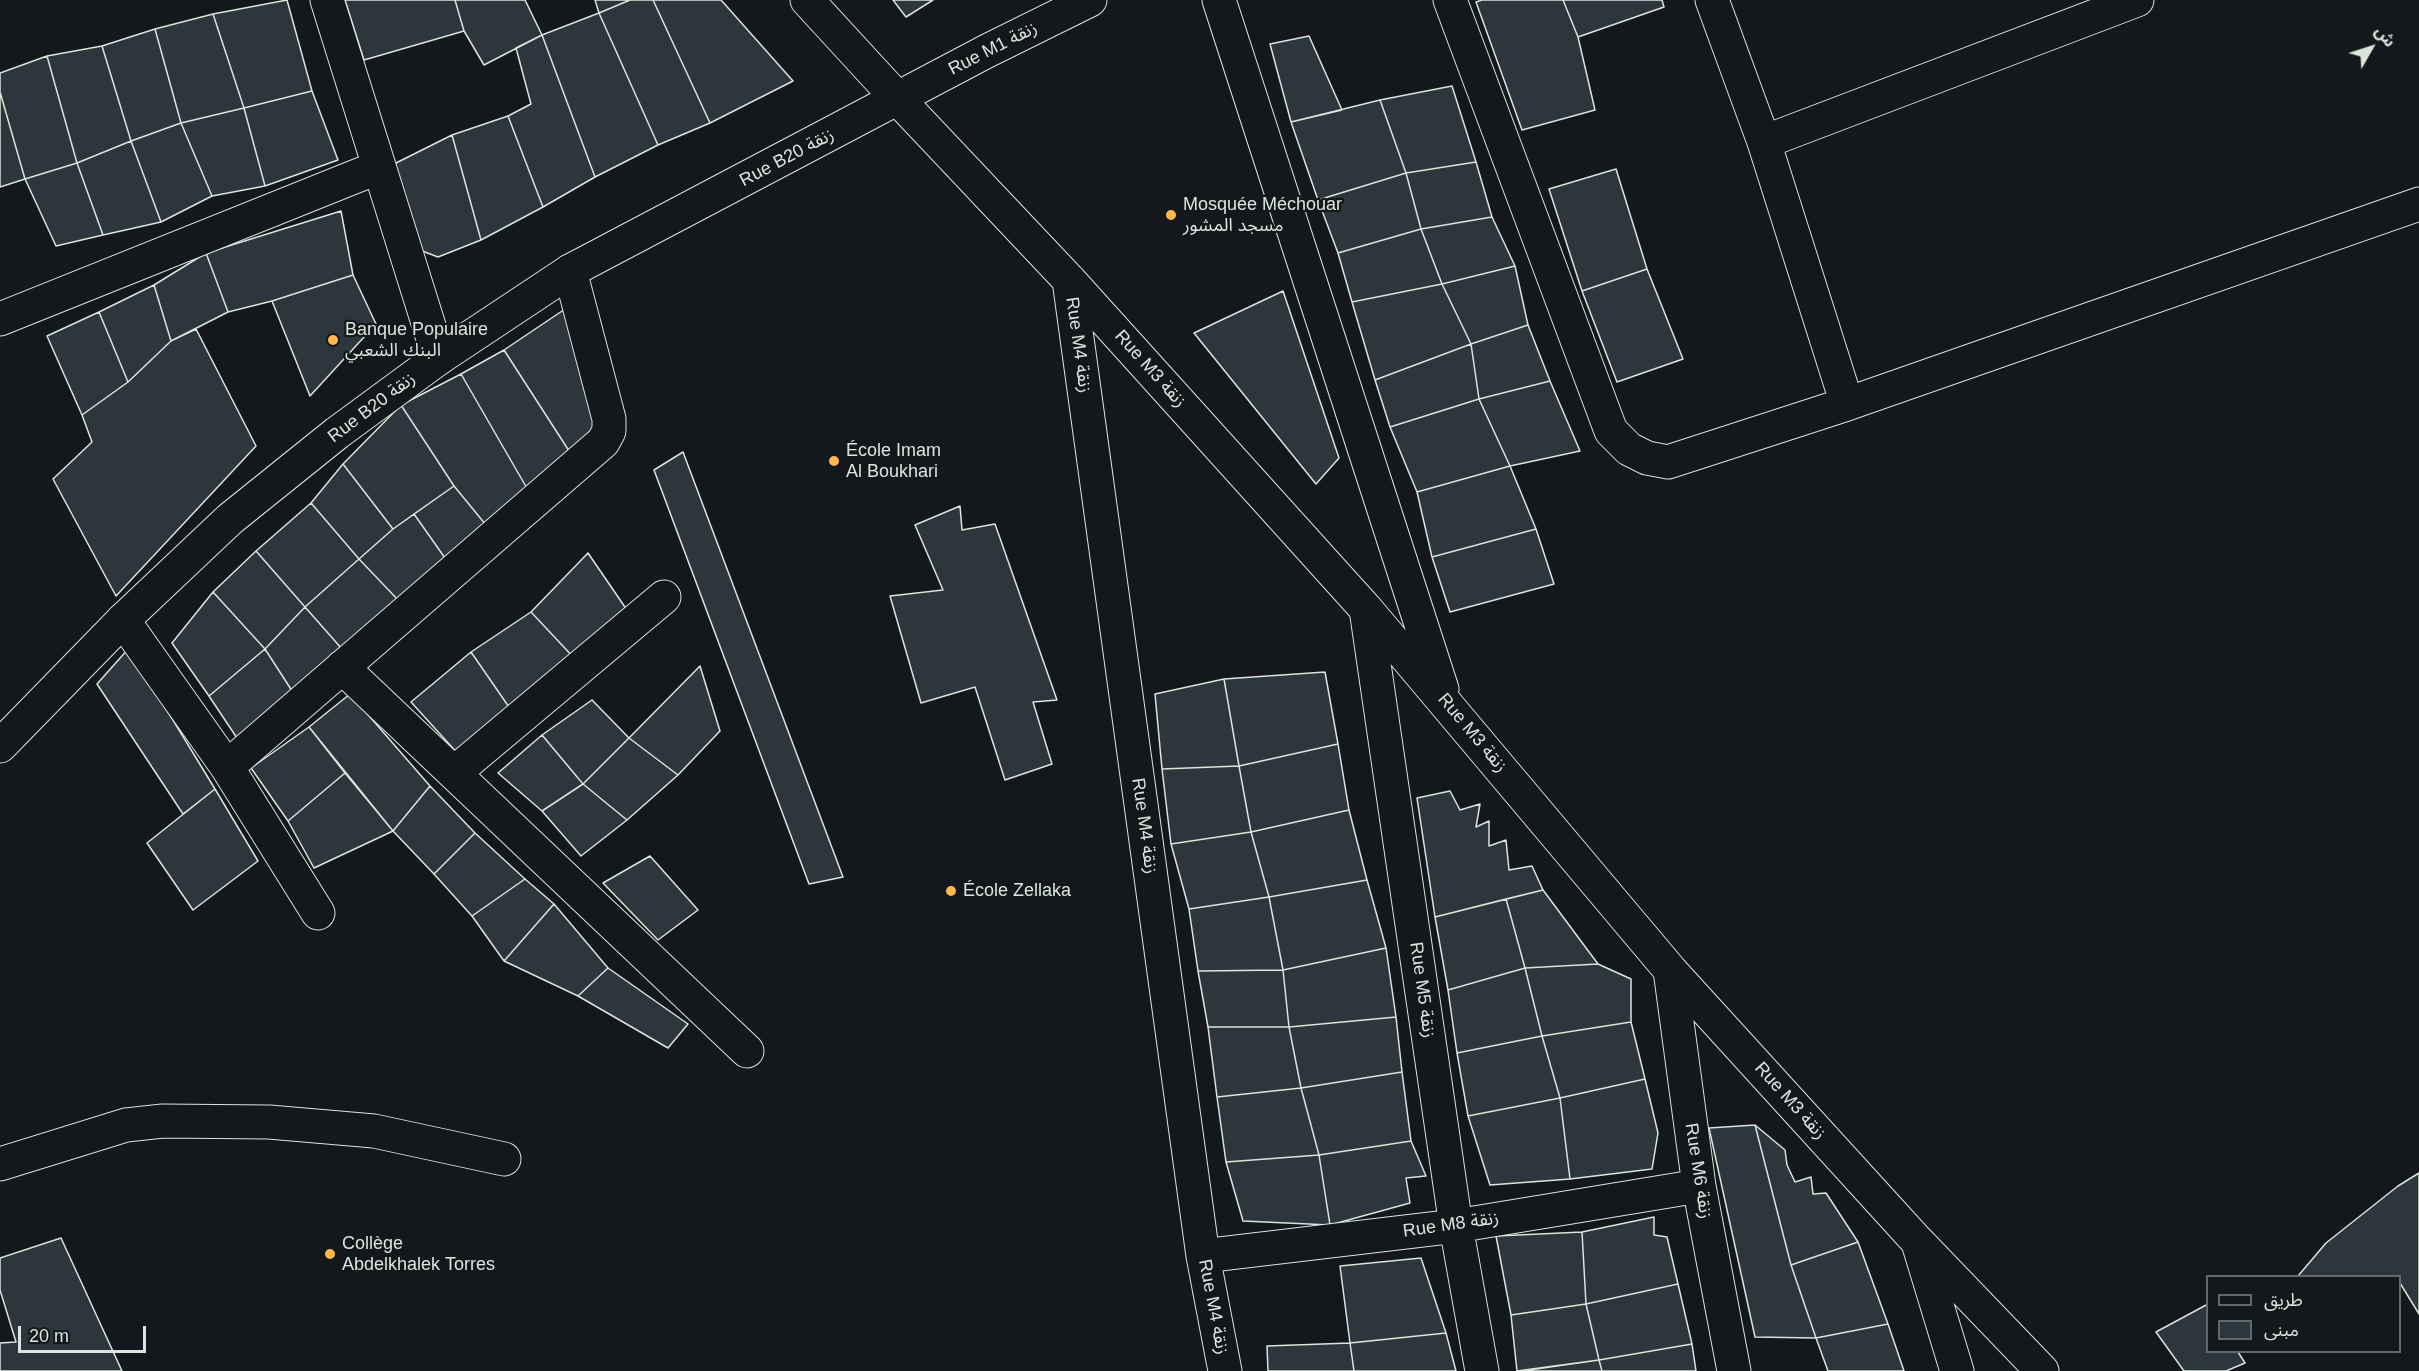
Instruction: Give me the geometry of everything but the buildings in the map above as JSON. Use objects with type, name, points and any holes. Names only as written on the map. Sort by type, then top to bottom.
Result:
[{"type":"street","points":[[327,0],[439,358]]},
{"type":"street","name":"Rue M3 زنقة","points":[[807,0],[1069,280],[1366,609],[1670,970],[1917,1241],[2042,1371]]},
{"type":"street","name":"Rue M1 زنقة","points":[[898,99],[987,51],[1090,0]]},
{"type":"street","points":[[1219,0],[1447,704]]},
{"type":"street","points":[[1450,0],[1611,431],[1629,448],[1647,458],[1668,462],[1846,404],[2419,204]]},
{"type":"street","points":[[1712,0],[1764,142],[1846,404]]},
{"type":"street","points":[[1764,142],[2137,0]]},
{"type":"street","name":"Rue B20 زنقة","points":[[0,746],[123,620],[230,519],[337,433],[439,358],[570,271],[898,99]]},
{"type":"street","points":[[0,319],[379,167]]},
{"type":"street","points":[[227,768],[603,442],[609,431],[609,419],[570,271]]},
{"type":"street","name":"Rue M4 زنقة","points":[[1069,280],[1203,1256],[1225,1371]]},
{"type":"street","points":[[454,773],[664,597]]},
{"type":"street","name":"Rue M5 زنقة","points":[[1366,609],[1456,1226],[1482,1371]]},
{"type":"street","points":[[123,620],[227,768],[318,913]]},
{"type":"street","points":[[342,667],[747,1051]]},
{"type":"street","name":"Rue M6 زنقة","points":[[1670,970],[1699,1186],[1734,1371]]},
{"type":"street","points":[[0,1164],[115,1128],[164,1121],[269,1122],[374,1131],[504,1159]]},
{"type":"street","name":"Rue M8 زنقة","points":[[1203,1256],[1456,1226],[1699,1186]]},
{"type":"street","points":[[1917,1241],[1957,1371]]},
{"type":"place","name":"Mosquée Méchouar مسجد المشور","points":[[1171,215]]},
{"type":"place","name":"Banque Populaire البنك الشعبي","points":[[333,340]]},
{"type":"place","name":"École Imam Al Boukhari","points":[[834,461]]},
{"type":"place","name":"École Zellaka","points":[[951,891]]},
{"type":"place","name":"Collège Abdelkhalek Torres","points":[[330,1254]]}]
